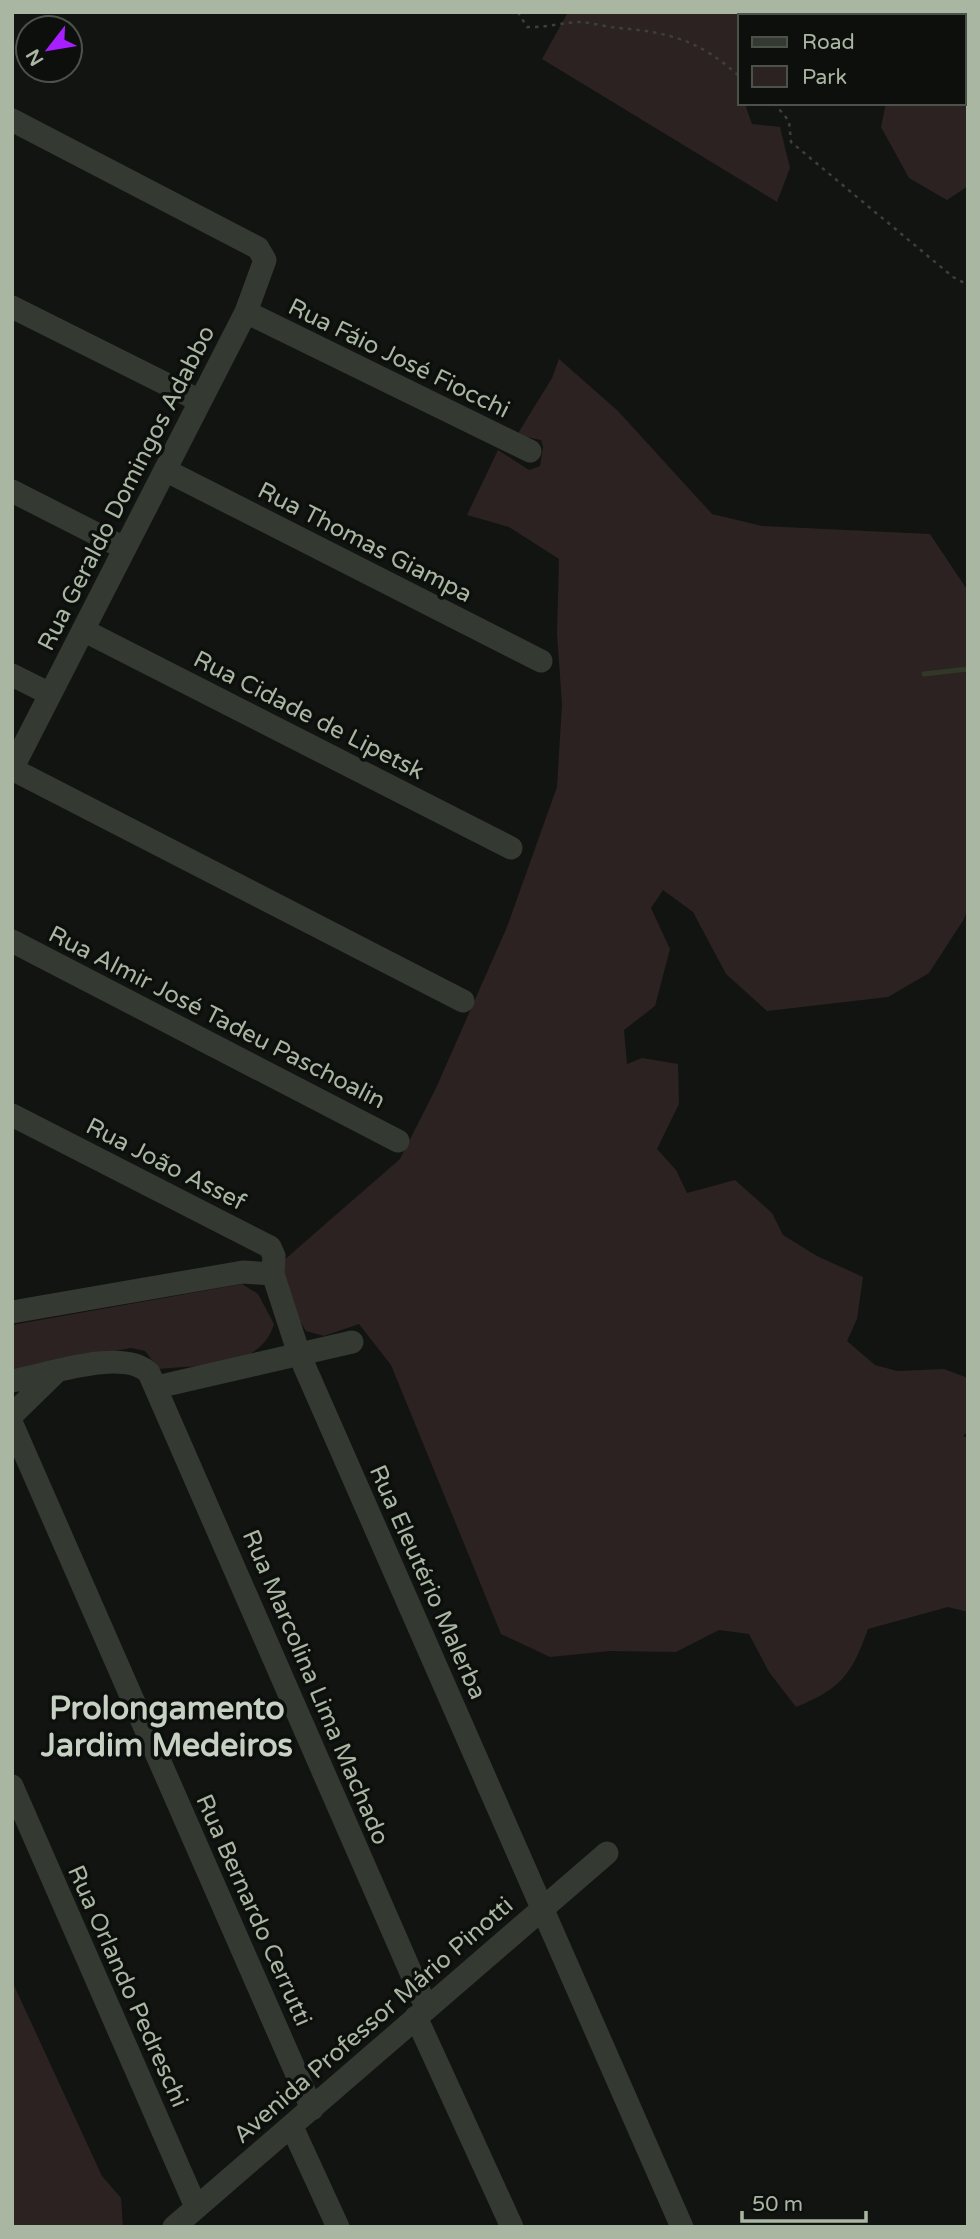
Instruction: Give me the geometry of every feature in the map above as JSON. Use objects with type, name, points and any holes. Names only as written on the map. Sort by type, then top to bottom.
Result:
[{"type":"street","name":"Rua Geraldo Domingos Adabbo","points":[[12,120],[258,248],[263,254],[264,267],[246,312],[12,769]]},
{"type":"street","points":[[12,307],[200,401]]},
{"type":"street","name":"Rua Fáio José Fiocchi","points":[[246,312],[530,451]]},
{"type":"street","name":"Rua Thomas Giampa","points":[[165,470],[541,661]]},
{"type":"street","points":[[12,491],[124,548]]},
{"type":"street","name":"Rua Cidade de Lipetsk","points":[[83,629],[511,848]]},
{"type":"street","points":[[12,675],[50,694]]},
{"type":"street","points":[[12,769],[463,1001]]},
{"type":"street","name":"Rua Almir José Tadeu Paschoalin","points":[[12,941],[398,1141]]},
{"type":"street","name":"Rua João Assef","points":[[12,1115],[270,1247],[274,1256],[273,1274]]},
{"type":"street","points":[[18,1306],[243,1272],[273,1274]]},
{"type":"street","name":"Rua Eleutério Malerba","points":[[273,1274],[299,1354],[682,2227]]},
{"type":"street","points":[[12,1381],[114,1360],[141,1364],[157,1387],[352,1342]]},
{"type":"street","points":[[12,1415],[55,1373]]},
{"type":"street","name":"Rua Marcolina Lima Machado","points":[[157,1387],[512,2227]]},
{"type":"street","name":"Rua Bernardo Cerrutti","points":[[12,1424],[312,2109]]},
{"type":"street","name":"Rua Orlando Pedreschi","points":[[12,1786],[195,2207]]},
{"type":"street","name":"Avenida Professor Mário Pinotti","points":[[174,2227],[607,1853]]},
{"type":"street","points":[[292,2127],[338,2227]]},
{"type":"path","points":[[518,12],[527,27],[547,28],[579,22],[647,29],[685,39],[717,55],[738,75]]},
{"type":"path","points":[[776,105],[789,121],[792,142],[953,277],[968,285]]},
{"type":"green space","points":[[568,12],[968,12],[968,186],[947,200],[909,178],[881,127],[886,105],[966,105],[966,14],[738,14],[738,105],[748,105],[746,107],[752,124],[780,127],[790,168],[777,202],[542,59]]},
{"type":"green space","points":[[559,359],[618,411],[712,514],[762,526],[930,534],[968,591],[968,907],[964,919],[929,973],[888,997],[767,1011],[726,974],[693,912],[663,890],[651,908],[670,949],[655,1006],[624,1030],[627,1064],[642,1058],[678,1064],[679,1104],[657,1149],[676,1170],[687,1193],[735,1180],[772,1213],[783,1235],[817,1256],[863,1277],[857,1319],[847,1341],[875,1365],[897,1371],[944,1369],[968,1378],[968,1432],[963,1436],[968,1438],[968,1612],[948,1607],[868,1629],[856,1658],[843,1678],[824,1694],[796,1707],[769,1672],[749,1634],[719,1630],[676,1652],[610,1651],[550,1657],[501,1634],[391,1365],[359,1324],[324,1336],[306,1331],[285,1297],[283,1261],[400,1159],[436,1088],[507,927],[557,787],[562,704],[557,634],[559,559],[509,527],[467,515],[498,450],[529,470],[540,466],[543,447],[541,440],[517,435],[552,378]]},
{"type":"green space","points":[[242,1284],[258,1294],[274,1324],[267,1339],[256,1350],[242,1358],[209,1365],[159,1369],[145,1351],[131,1348],[12,1370],[12,1325]]},
{"type":"green space","points":[[12,1981],[102,2176],[121,2198],[123,2227],[12,2227]]},
{"type":"waterway","points":[[924,674],[968,669]]},
{"type":"district","name":"Prolongamento Jardim Medeiros","points":[[167,1726]]}]
